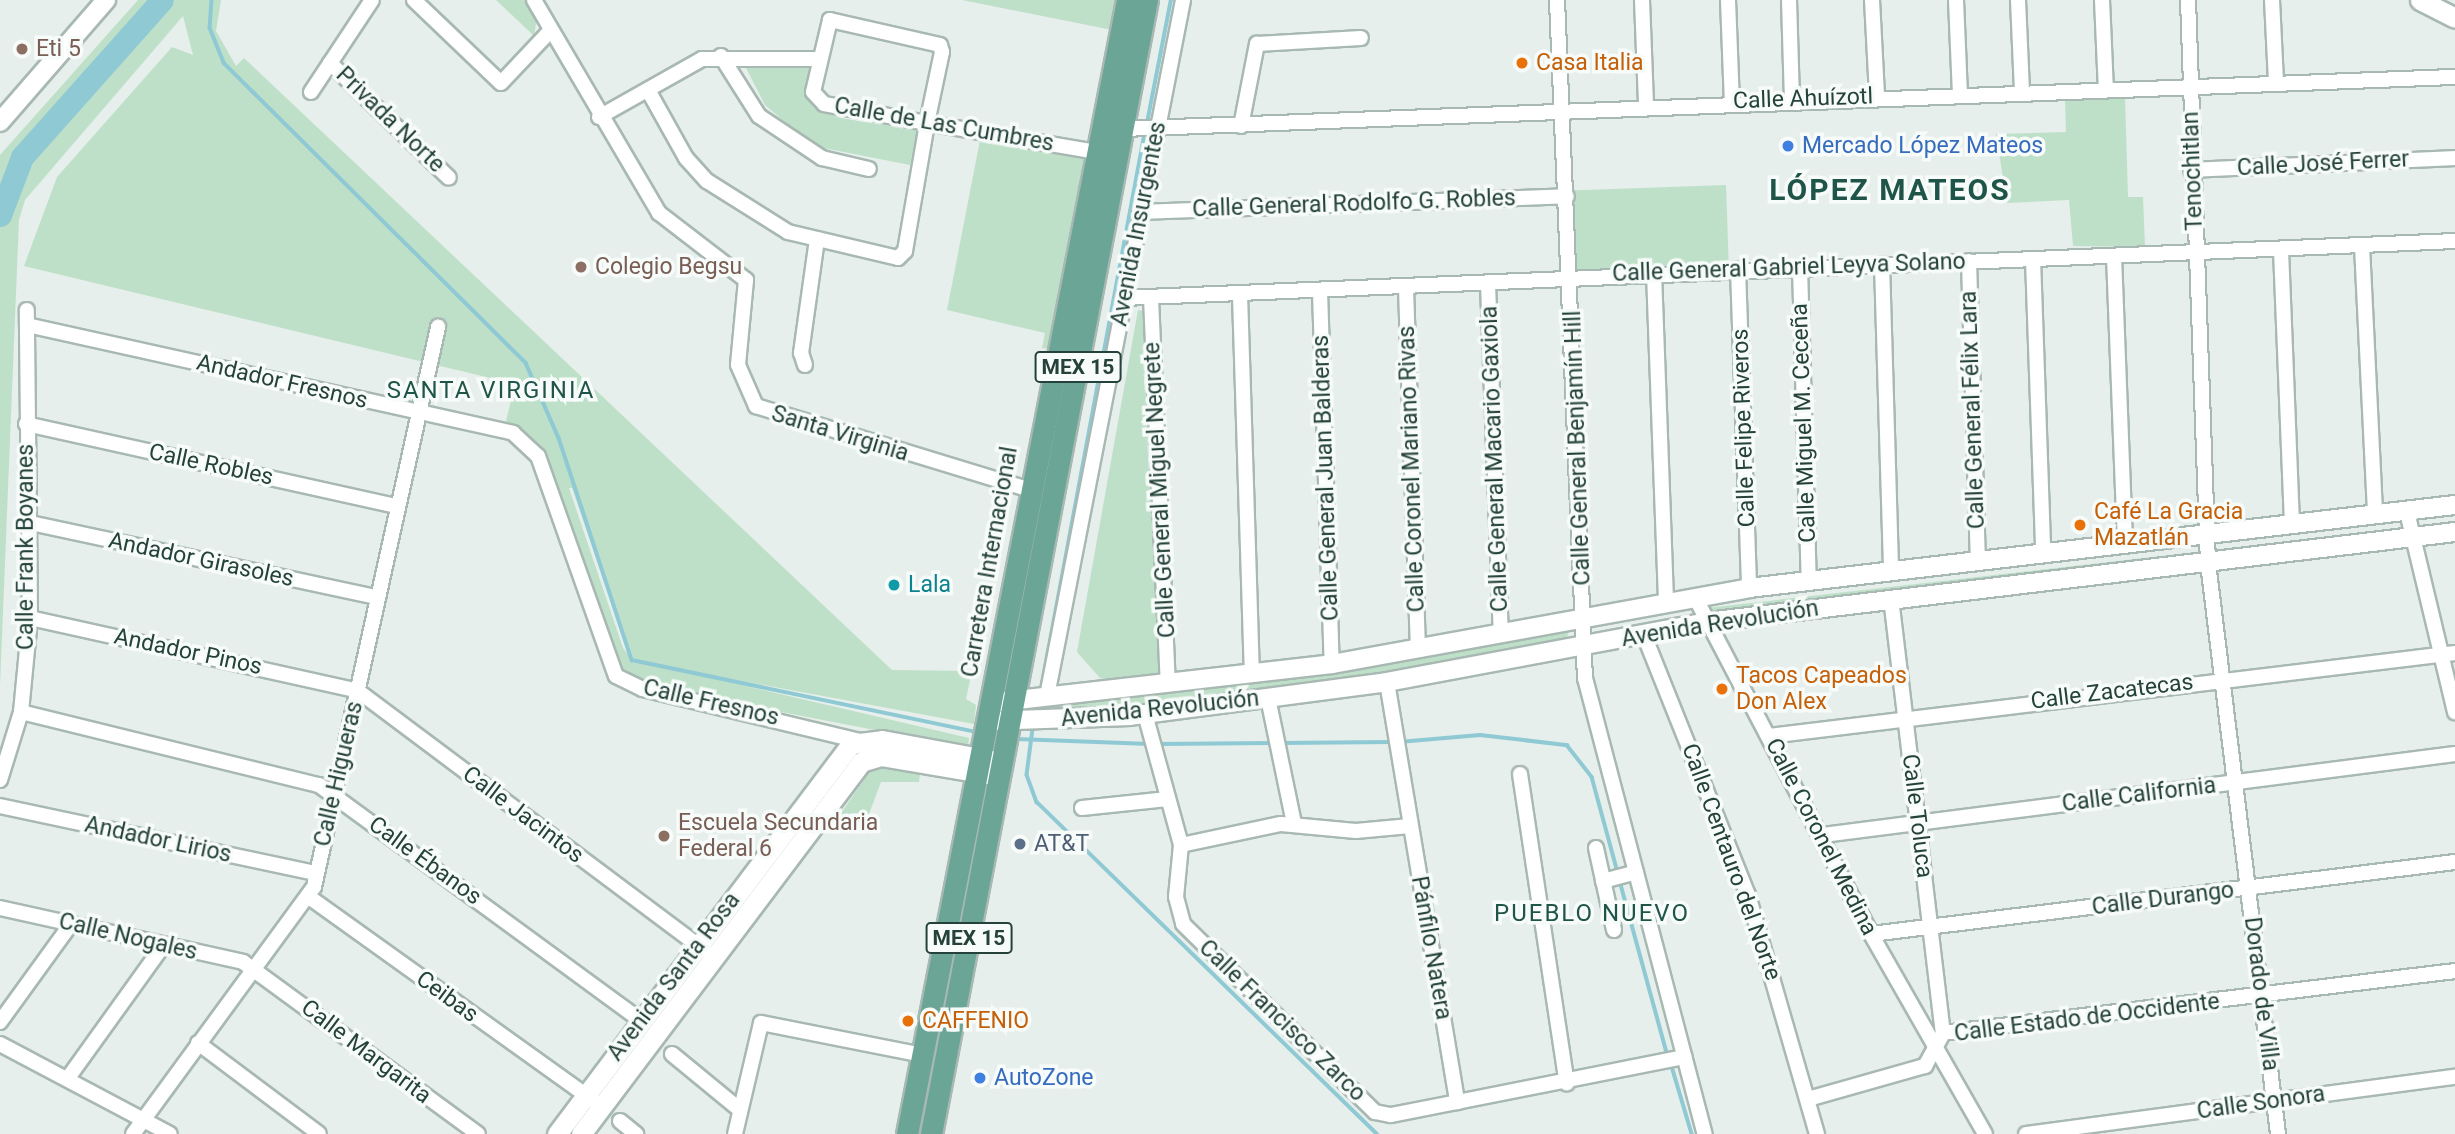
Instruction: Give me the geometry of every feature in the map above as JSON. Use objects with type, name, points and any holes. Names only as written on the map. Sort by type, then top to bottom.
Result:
[{"type":"main road","name":"Carretera Internacional","points":[[907,1134],[1127,0]]},
{"type":"main road","name":"MEX 15","points":[[931,1134],[1014,701],[1129,130],[1147,0]]},
{"type":"main road","points":[[2420,0],[2455,18]]},
{"type":"main road","points":[[581,1134],[593,1100],[705,951],[852,769],[872,757],[984,737]]},
{"type":"main road","points":[[861,739],[984,737],[1006,747]]},
{"type":"main road","name":"Avenida Santa Rosa","points":[[557,1134],[593,1100],[641,1021],[705,951],[843,752],[861,739]]},
{"type":"street","points":[[0,122],[106,0]]},
{"type":"street","points":[[311,92],[372,0]]},
{"type":"street","points":[[414,0],[501,83],[550,31]]},
{"type":"street","name":"Santa Virginia","points":[[534,0],[598,117],[672,227],[746,280],[738,365],[756,407],[1031,490]]},
{"type":"street","name":"Avenida Insurgentes","points":[[1047,696],[1154,132],[1183,0]]},
{"type":"street","name":"Calle General Benjamín Hill","points":[[1557,0],[1571,277],[1585,678],[1636,872],[1674,1060],[1705,1134]]},
{"type":"street","points":[[1642,0],[1646,105]]},
{"type":"street","points":[[1728,0],[1732,102]]},
{"type":"street","points":[[1789,0],[1792,99]]},
{"type":"street","points":[[1872,0],[1877,97]]},
{"type":"street","points":[[1956,0],[1960,94]]},
{"type":"street","points":[[2018,0],[2022,93]]},
{"type":"street","points":[[2102,0],[2106,90]]},
{"type":"street","name":"Tenochitlan","points":[[2188,0],[2191,170],[2206,534]]},
{"type":"street","points":[[2272,0],[2276,83]]},
{"type":"street","points":[[598,117],[702,59],[721,56],[819,59],[830,20],[940,45],[903,257],[817,239],[772,224],[696,172],[648,90]]},
{"type":"street","points":[[1241,126],[1257,44],[1361,38]]},
{"type":"street","points":[[721,56],[759,116],[822,158],[869,169]]},
{"type":"street","name":"Calle de Las Cumbres","points":[[819,59],[816,100],[927,123],[1097,152]]},
{"type":"street","name":"Privada Norte","points":[[330,63],[449,178]]},
{"type":"street","name":"Calle Ahuízotl","points":[[1129,130],[1154,132],[1792,99],[2455,77]]},
{"type":"street","name":"Calle José Ferrer","points":[[2191,170],[2455,158]]},
{"type":"street","name":"Calle General Rodolfo G. Robles","points":[[1140,212],[1567,196]]},
{"type":"street","points":[[806,365],[801,353],[817,239]]},
{"type":"street","name":"Calle General Gabriel Leyva Solano","points":[[1123,298],[1406,288],[1738,269],[2113,256],[2196,256],[2455,241]]},
{"type":"street","points":[[2362,246],[2375,514]]},
{"type":"street","points":[[2281,250],[2292,523]]},
{"type":"street","points":[[2113,256],[2125,543]]},
{"type":"street","points":[[2033,259],[2043,551]]},
{"type":"street","name":"Calle General Félix Lara","points":[[1969,261],[1978,559]]},
{"type":"street","points":[[1882,264],[1891,570]]},
{"type":"street","name":"Calle Miguel M. Ceceña","points":[[1800,267],[1809,580]]},
{"type":"street","name":"Calle Felipe Riveros","points":[[1738,269],[1749,588]]},
{"type":"street","points":[[1654,273],[1666,602]]},
{"type":"street","name":"Calle General Macario Gaxiola","points":[[1488,284],[1501,634]]},
{"type":"street","name":"Calle Coronel Mariano Rivas","points":[[1406,288],[1418,650]]},
{"type":"street","name":"Calle General Juan Balderas","points":[[1320,291],[1332,664]]},
{"type":"street","points":[[1240,295],[1252,675]]},
{"type":"street","name":"Calle General Miguel Negrete","points":[[1151,298],[1168,683]]},
{"type":"street","name":"Calle Frank Boyanes","points":[[0,780],[21,712],[30,618],[26,522],[27,310]]},
{"type":"street","name":"Andador Fresnos","points":[[27,325],[416,413],[513,432],[534,446]]},
{"type":"street","name":"Calle Higueras","points":[[133,1134],[309,897],[336,795],[352,689],[377,597],[416,413],[438,327]]},
{"type":"street","name":"Calle Robles","points":[[26,424],[396,506]]},
{"type":"street","name":"Calle Fresnos","points":[[534,446],[616,676],[643,689],[861,739]]},
{"type":"street","name":"Avenida Revolución","points":[[2455,505],[2043,551],[1749,588],[1332,664],[1014,701],[984,737],[1006,747],[1145,714],[1387,682],[1707,622],[2455,532]]},
{"type":"street","points":[[2407,512],[2448,654],[2455,712]]},
{"type":"street","name":"Andador Girasoles","points":[[26,522],[377,597]]},
{"type":"street","name":"Dorado de Villa","points":[[2206,534],[2278,1134]]},
{"type":"street","name":"Calle Coronel Medina","points":[[1695,597],[1823,835],[1871,934],[1985,1134]]},
{"type":"street","name":"Calle Toluca","points":[[1891,598],[1943,1033]]},
{"type":"street","name":"Andador Pinos","points":[[30,618],[352,689]]},
{"type":"street","name":"Calle Centauro del Norte","points":[[1644,635],[1748,895],[1817,1134]]},
{"type":"street","name":"Calle Zacatecas","points":[[1769,736],[2222,678],[2448,654]]},
{"type":"street","name":"Pánfilo Natera","points":[[1387,682],[1457,1102]]},
{"type":"street","name":"Calle Jacintos","points":[[352,689],[705,951]]},
{"type":"street","points":[[1268,698],[1294,824]]},
{"type":"street","name":"Calle Ébanos","points":[[21,712],[294,777],[336,795],[641,1021]]},
{"type":"street","points":[[1145,714],[1181,845],[1294,824],[1356,831],[1410,826]]},
{"type":"street","points":[[861,739],[872,757]]},
{"type":"street","name":"Calle California","points":[[1823,835],[2455,754]]},
{"type":"street","points":[[1520,774],[1567,1083]]},
{"type":"street","points":[[1082,808],[1168,799]]},
{"type":"street","name":"Andador Lirios","points":[[0,806],[317,873]]},
{"type":"street","name":"Calle Francisco Zarco","points":[[1181,845],[1176,897],[1183,925],[1382,1115],[1457,1102]]},
{"type":"street","points":[[1596,848],[1614,930]]},
{"type":"street","name":"Calle Durango","points":[[1871,934],[2455,862]]},
{"type":"street","points":[[1604,881],[1636,872]]},
{"type":"street","name":"Ceibas","points":[[309,897],[593,1100]]},
{"type":"street","name":"Calle Nogales","points":[[0,908],[255,968]]},
{"type":"street","points":[[0,1022],[71,924]]},
{"type":"street","points":[[68,1078],[163,946]]},
{"type":"street","name":"Calle Margarita","points":[[255,968],[478,1134]]},
{"type":"street","name":"Calle Estado de Occidente","points":[[1937,1050],[1943,1033],[2262,997],[2455,971]]},
{"type":"street","points":[[735,1134],[754,1036],[769,1020],[923,1055]]},
{"type":"street","points":[[198,1043],[319,1134]]},
{"type":"street","points":[[0,1044],[146,1117],[170,1134]]},
{"type":"street","points":[[1808,1099],[1924,1066],[1937,1050]]},
{"type":"street","points":[[672,1054],[739,1109]]},
{"type":"street","points":[[1457,1102],[1567,1083],[1674,1060]]},
{"type":"street","name":"Calle Sonora","points":[[2026,1134],[2455,1077]]},
{"type":"street","points":[[620,1121],[636,1134]]},
{"type":"green space","points":[[138,0],[221,0],[216,31],[236,66],[244,58],[892,670],[972,671],[966,699],[976,705],[974,724],[656,665],[969,738],[968,748],[625,682],[534,446],[506,421],[515,384],[24,266],[57,177],[172,47],[193,55],[183,16],[25,200],[19,220],[0,685],[0,155]],"holes":[[[569,488],[572,488],[630,657],[623,648]]]},
{"type":"green space","points":[[496,0],[528,0],[537,17],[534,36]]},
{"type":"green space","points":[[962,0],[1117,0],[1112,30]]},
{"type":"green space","points":[[744,64],[812,67],[805,88],[815,107],[841,118],[917,130],[910,165],[813,146],[765,105]]},
{"type":"green space","points":[[2125,96],[2128,197],[2143,197],[2145,247],[2073,246],[2069,200],[2007,203],[1996,134],[2066,132],[2065,98]]},
{"type":"green space","points":[[980,140],[1092,154],[1057,350],[1042,348],[1045,333],[947,310]]},
{"type":"green space","points":[[1726,185],[1729,268],[1573,273],[1570,190]]},
{"type":"green space","points":[[1138,310],[1148,312],[1163,675],[1115,681],[1100,678],[1077,652]]},
{"type":"green space","points":[[2371,532],[2376,534],[1713,616],[1707,608]]},
{"type":"green space","points":[[1559,629],[1568,632],[1567,641],[1121,714],[1043,708]]},
{"type":"green space","points":[[874,765],[920,774],[919,782],[881,782],[863,830],[833,825]]},
{"type":"waterway","points":[[0,215],[22,157],[162,0]]},
{"type":"waterway","points":[[212,0],[210,28],[224,63],[526,363],[559,438],[632,660],[976,732]]},
{"type":"waterway","points":[[1147,123],[1171,0]]},
{"type":"waterway","points":[[1041,689],[1145,131]]},
{"type":"waterway","points":[[1033,729],[1027,775],[1037,802],[1377,1134]]},
{"type":"waterway","points":[[1399,742],[1480,735],[1567,745],[1592,777],[1618,873]]},
{"type":"waterway","points":[[1014,739],[1150,744]]},
{"type":"waterway","points":[[1280,743],[1391,742]]},
{"type":"waterway","points":[[1158,744],[1272,743]]},
{"type":"waterway","points":[[1620,881],[1668,1056]]},
{"type":"waterway","points":[[1671,1063],[1692,1134]]},
{"type":"place","name":"Eti 5","points":[[22,49]]},
{"type":"place","name":"Casa Italia","points":[[1522,63]]},
{"type":"place","name":"Mercado López Mateos","points":[[1788,146]]},
{"type":"place","name":"Colegio Begsu","points":[[581,267]]},
{"type":"place","name":"Café La Gracia Mazatlán","points":[[2080,525]]},
{"type":"place","name":"Lala","points":[[894,585]]},
{"type":"place","name":"Tacos Capeados Don Alex","points":[[1722,689]]},
{"type":"place","name":"Escuela Secundaria Federal 6","points":[[664,836]]},
{"type":"place","name":"AT&T","points":[[1020,844]]},
{"type":"place","name":"CAFFENIO","points":[[908,1021]]},
{"type":"place","name":"AutoZone","points":[[980,1078]]},
{"type":"district","name":"LÓPEZ MATEOS","points":[[1890,190]]},
{"type":"district","name":"SANTA VIRGINIA","points":[[491,391]]},
{"type":"district","name":"PUEBLO NUEVO","points":[[1592,914]]}]
